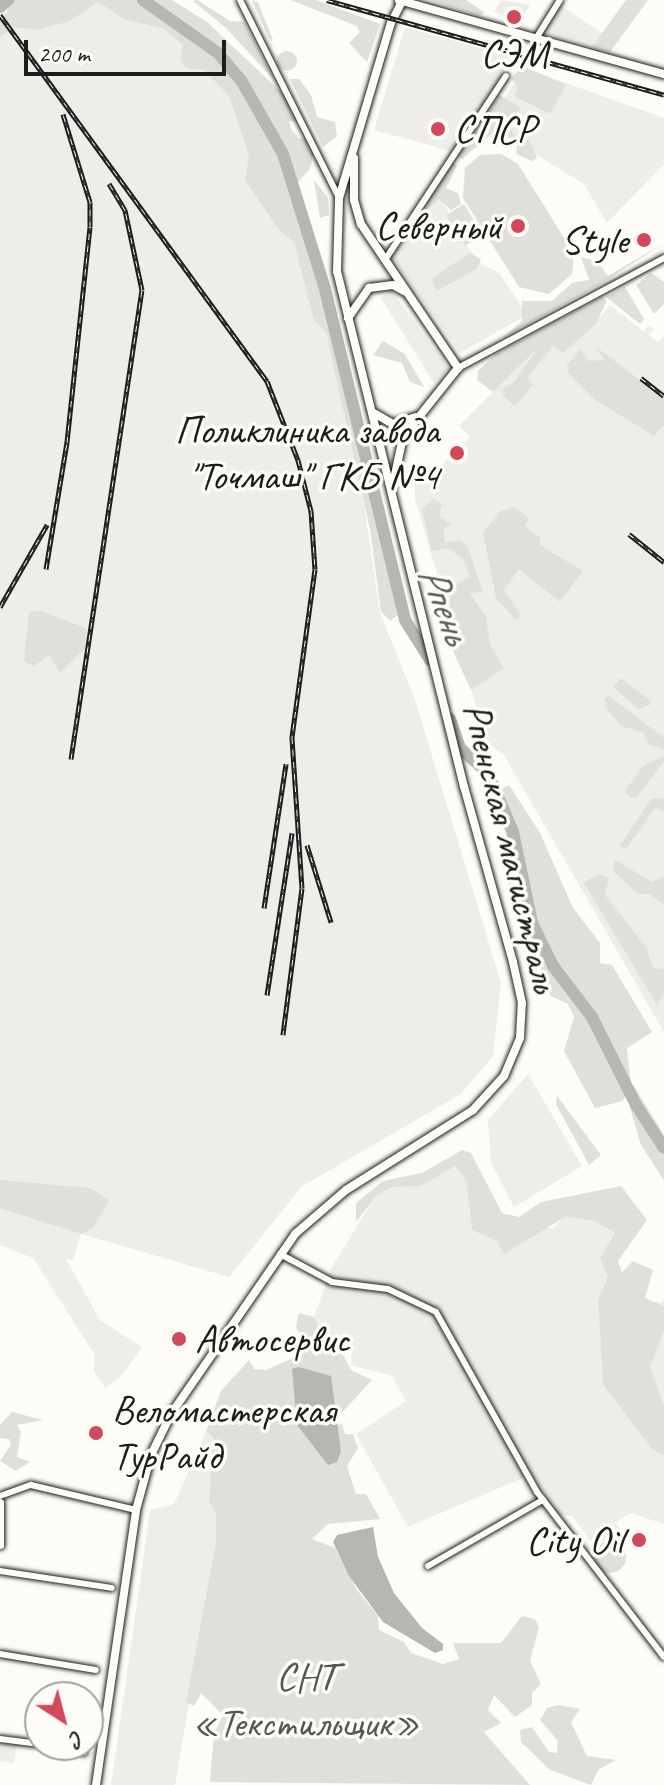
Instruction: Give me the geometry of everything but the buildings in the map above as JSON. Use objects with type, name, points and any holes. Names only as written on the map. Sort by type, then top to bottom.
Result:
[{"type":"main road","points":[[401,0],[664,74]]},
{"type":"main road","name":"Рпенская магистраль","points":[[96,1785],[136,1510],[151,1455],[171,1414],[279,1253],[326,1204],[473,1110],[513,1058],[522,1003],[464,787],[393,491],[369,408],[348,318],[335,241],[344,175],[401,0]]},
{"type":"main road","name":"Рпенская магистраль","points":[[354,149],[357,214],[383,262],[458,368],[419,415],[395,460],[393,491]]},
{"type":"main road","points":[[348,318],[362,293],[377,285],[393,285],[410,297]]},
{"type":"main road","points":[[369,408],[393,424],[419,415]]},
{"type":"street","points":[[240,0],[330,172],[339,198]]},
{"type":"street","points":[[535,40],[560,0]]},
{"type":"street","points":[[383,262],[506,76]]},
{"type":"street","points":[[330,172],[344,175]]},
{"type":"street","points":[[458,368],[664,258]]},
{"type":"street","points":[[279,1253],[332,1282],[388,1289],[436,1312],[473,1385],[543,1500],[664,1657]]},
{"type":"street","points":[[0,1545],[0,1499],[31,1485],[136,1510]]},
{"type":"street","points":[[428,1566],[543,1500]]},
{"type":"street","points":[[0,1571],[112,1588]]},
{"type":"street","points":[[0,1654],[96,1670]]},
{"type":"street","points":[[0,1739],[24,1742]]},
{"type":"shaded area","points":[[23,0],[122,0],[171,23],[239,85],[292,205],[356,449],[380,613],[415,700],[501,983],[493,1056],[461,1094],[301,1187],[229,1277],[81,1234],[73,1260],[66,1259],[100,1320],[142,1347],[121,1377],[105,1388],[94,1371],[95,1355],[33,1258],[0,1245],[0,13]]},
{"type":"shaded area","points":[[502,0],[530,5],[517,26],[494,11]]},
{"type":"shaded area","points":[[560,5],[602,33],[592,47],[543,33]]},
{"type":"shaded area","points":[[405,27],[513,57],[454,152],[374,130]]},
{"type":"shaded area","points":[[524,68],[664,118],[664,164],[607,223],[584,184],[487,125]]},
{"type":"shaded area","points":[[437,192],[466,245],[481,264],[499,273],[527,315],[460,353],[392,257]]},
{"type":"shaded area","points":[[391,290],[449,369],[434,383],[381,298]]},
{"type":"shaded area","points":[[610,305],[643,331],[649,325],[654,329],[649,335],[658,342],[664,335],[664,1032],[504,755],[487,743],[415,499],[415,472],[425,462],[436,471],[470,437],[459,426],[538,347],[601,316]]},
{"type":"shaded area","points":[[528,1074],[582,1166],[514,1207],[491,1162],[488,1120]]},
{"type":"shaded area","points":[[455,1165],[466,1180],[472,1230],[553,1228],[565,1216],[594,1221],[616,1234],[600,1258],[608,1277],[598,1300],[603,1385],[653,1450],[664,1456],[664,1524],[631,1513],[616,1522],[620,1530],[595,1547],[572,1516],[560,1515],[535,1479],[523,1478],[408,1527],[356,1434],[406,1401],[392,1376],[351,1365],[352,1346],[326,1342],[314,1317],[332,1267],[376,1195],[392,1187],[421,1186]]},
{"type":"shaded area","points":[[664,1297],[664,1411],[625,1395],[654,1302],[662,1303]]},
{"type":"shaded area","points":[[299,1367],[331,1376],[341,1451],[337,1462],[328,1465],[297,1425],[292,1369]]},
{"type":"shaded area","points":[[206,1432],[213,1437],[209,1502],[216,1513],[216,1543],[175,1785],[111,1785],[150,1510],[174,1504]]},
{"type":"shaded area","points":[[373,1527],[378,1557],[394,1593],[422,1628],[443,1644],[443,1650],[435,1653],[383,1622],[349,1576],[333,1542],[337,1535]]},
{"type":"shaded area","points":[[0,1736],[18,1739],[14,1763],[0,1761]]},
{"type":"green space","points":[[0,0],[172,0],[207,22],[285,96],[301,122],[289,121],[291,129],[299,139],[308,137],[315,151],[309,170],[292,189],[323,295],[400,613],[390,621],[381,611],[370,529],[326,333],[314,320],[294,242],[279,230],[245,180],[249,155],[229,96],[204,70],[186,68],[180,60],[183,45],[163,28],[126,20],[98,2],[70,21],[37,30],[15,27],[0,37],[0,21],[9,10]]},
{"type":"green space","points":[[197,0],[230,21],[244,22],[275,81],[226,28],[193,1]]},
{"type":"green space","points":[[252,0],[258,2],[273,40],[269,39]]},
{"type":"green space","points":[[291,0],[316,0],[380,24],[367,62],[349,43],[360,32],[357,26]]},
{"type":"green space","points":[[430,0],[466,0],[484,12],[480,16]]},
{"type":"green space","points":[[626,0],[648,0],[610,52],[592,47]]},
{"type":"green space","points":[[287,51],[294,54],[297,61],[294,68],[287,71],[280,68],[277,61],[280,54]]},
{"type":"green space","points":[[523,66],[566,85],[550,114],[514,96],[518,87],[511,78]]},
{"type":"green space","points":[[290,79],[299,79],[311,95],[317,117],[335,122],[337,136],[323,147]]},
{"type":"green space","points":[[499,95],[521,108],[511,120],[513,134],[530,141],[537,158],[532,161],[516,154],[517,144],[507,135],[494,132],[462,159],[458,155]]},
{"type":"green space","name":"Северный","points":[[501,154],[518,164],[574,254],[572,274],[549,294],[519,287],[463,198],[465,168],[480,155]]},
{"type":"green space","points":[[453,163],[457,166],[446,188],[458,193],[461,204],[451,210],[439,199],[427,210],[423,207]]},
{"type":"green space","points":[[314,180],[328,198],[329,215],[320,218]]},
{"type":"green space","points":[[464,204],[483,235],[465,246],[446,215]]},
{"type":"green space","points":[[664,243],[606,281],[502,338],[522,321],[522,301],[552,301],[572,283],[589,280],[581,257],[597,261],[608,276]]},
{"type":"green space","points":[[470,253],[481,259],[477,269],[436,291],[432,278]]},
{"type":"green space","points":[[651,273],[664,282],[664,304],[654,314],[636,285]]},
{"type":"green space","points":[[625,287],[644,319],[640,324],[606,297]]},
{"type":"green space","points":[[602,297],[607,301],[595,325],[563,353],[553,346],[527,378],[533,385],[515,406],[503,396],[503,388],[513,383],[538,348],[493,392],[477,380],[478,371],[496,354]]},
{"type":"green space","points":[[383,341],[405,354],[424,387],[410,382],[402,363],[373,355]]},
{"type":"green space","points":[[596,347],[664,398],[664,425],[654,436],[594,399],[568,373],[567,365],[581,349],[588,361],[604,360]]},
{"type":"green space","points":[[433,499],[442,504],[439,515],[451,525],[443,530],[445,542],[461,540],[468,548],[483,592],[470,593],[486,617],[490,645],[504,668],[471,690],[446,636],[452,586],[470,577],[464,560],[448,548],[431,551],[422,509]]},
{"type":"green space","points":[[514,507],[529,518],[525,526],[540,538],[540,545],[583,571],[560,602],[519,569],[504,590],[521,616],[516,620],[496,598],[483,532],[501,511]]},
{"type":"green space","points":[[41,611],[86,628],[85,648],[60,673],[49,655],[34,666],[24,662],[29,612]]},
{"type":"green space","points":[[621,678],[650,700],[650,705],[638,709],[613,687]]},
{"type":"green space","points":[[609,696],[664,738],[664,750],[648,744],[643,732],[621,726],[606,708],[604,698]]},
{"type":"green space","points":[[664,756],[664,761],[637,797],[631,798],[625,791],[643,766]]},
{"type":"green space","points":[[509,785],[540,833],[573,908],[600,943],[600,963],[612,965],[652,1032],[627,1048],[631,1083],[623,1101],[595,1108],[564,1051],[574,1017],[568,1004],[551,996],[509,886],[509,843],[492,794]]},
{"type":"green space","points":[[664,798],[664,812],[656,807],[626,849],[620,846],[651,799]]},
{"type":"green space","points":[[615,860],[652,882],[664,877],[664,905],[649,894],[638,894],[613,871]]},
{"type":"green space","points":[[598,874],[609,878],[605,895],[646,947],[653,968],[664,969],[664,993],[657,1005],[584,883]]},
{"type":"green space","points":[[634,1086],[664,1135],[664,1180],[641,1145],[630,1108]]},
{"type":"green space","points":[[557,1096],[601,1155],[589,1165],[556,1104]]},
{"type":"green space","points":[[462,1150],[471,1153],[502,1213],[519,1217],[541,1202],[621,1186],[647,1220],[618,1261],[622,1272],[633,1261],[653,1270],[645,1298],[664,1306],[664,1331],[650,1367],[664,1405],[664,1456],[653,1450],[603,1385],[598,1300],[608,1277],[600,1258],[615,1233],[594,1221],[565,1217],[504,1254],[497,1241],[472,1230],[466,1180],[455,1166],[421,1186],[392,1187],[376,1196],[356,1222],[356,1203],[383,1181],[422,1173]]},
{"type":"green space","points":[[0,1180],[90,1188],[109,1200],[93,1228],[81,1234],[0,1208]]},
{"type":"green space","name":"СНТ «Текстильщик»","points":[[299,1313],[314,1317],[326,1342],[344,1356],[351,1370],[372,1380],[338,1417],[333,1415],[331,1383],[299,1367],[294,1379],[297,1425],[341,1451],[335,1425],[342,1424],[345,1434],[353,1434],[358,1448],[347,1466],[356,1494],[366,1494],[380,1519],[328,1524],[312,1539],[335,1548],[357,1590],[378,1616],[379,1630],[404,1642],[411,1653],[443,1664],[459,1659],[453,1643],[501,1643],[522,1616],[535,1619],[539,1627],[530,1661],[541,1684],[532,1693],[532,1705],[515,1717],[494,1695],[488,1710],[501,1723],[484,1732],[530,1785],[210,1782],[214,1734],[223,1715],[201,1693],[194,1706],[186,1702],[216,1543],[216,1513],[209,1502],[213,1437],[206,1432],[221,1391],[249,1360],[254,1369],[266,1370],[293,1358],[303,1338],[296,1328]]},
{"type":"green space","points":[[12,1412],[43,1420],[17,1425],[21,1432],[17,1457],[30,1462],[16,1471],[0,1461],[11,1445],[9,1439],[0,1438],[0,1425]]},
{"type":"green space","points":[[610,1541],[621,1546],[626,1557],[621,1568],[610,1573],[599,1568],[594,1557],[599,1546]]},
{"type":"green space","points":[[558,1705],[580,1709],[571,1722],[587,1756],[616,1760],[599,1769],[591,1785],[550,1770],[521,1742],[520,1730],[532,1727],[549,1752],[557,1753],[558,1741],[540,1720],[547,1708]]},
{"type":"waterway","name":"Рпень","points":[[0,7],[8,0]]},
{"type":"waterway","name":"Рпень","points":[[143,0],[218,53],[241,80],[283,154],[325,289],[405,620],[430,660]]},
{"type":"waterway","name":"Рпень","points":[[450,719],[460,748],[488,773],[513,832],[532,923],[553,966],[592,1017],[636,1105],[664,1148]]},
{"type":"railway","points":[[327,0],[664,95]]},
{"type":"railway","points":[[0,15],[267,381],[298,460],[311,511],[315,569],[292,738],[302,888],[283,1035]]},
{"type":"railway","points":[[46,569],[67,442],[90,227],[90,202],[63,114]]},
{"type":"railway","points":[[71,759],[142,290],[125,210],[109,183]]},
{"type":"railway","points":[[641,378],[664,396]]},
{"type":"railway","points":[[0,607],[47,525]]},
{"type":"railway","points":[[629,534],[664,562]]},
{"type":"railway","points":[[264,908],[286,764]]},
{"type":"railway","points":[[267,995],[292,833]]},
{"type":"railway","points":[[307,845],[331,922]]},
{"type":"place","name":"СЭМ","points":[[514,17]]},
{"type":"place","name":"СПСР","points":[[438,129]]},
{"type":"place","name":"Северный","points":[[518,226]]},
{"type":"place","name":"Style","points":[[644,240]]},
{"type":"place","name":"Поликлиника завода \"Точмаш\" ГКБ №4","points":[[457,453]]},
{"type":"place","name":"Автосервис","points":[[179,1339]]},
{"type":"place","name":"Веломастерская ТурРайд","points":[[96,1433]]},
{"type":"place","name":"City Oil","points":[[639,1540]]}]
